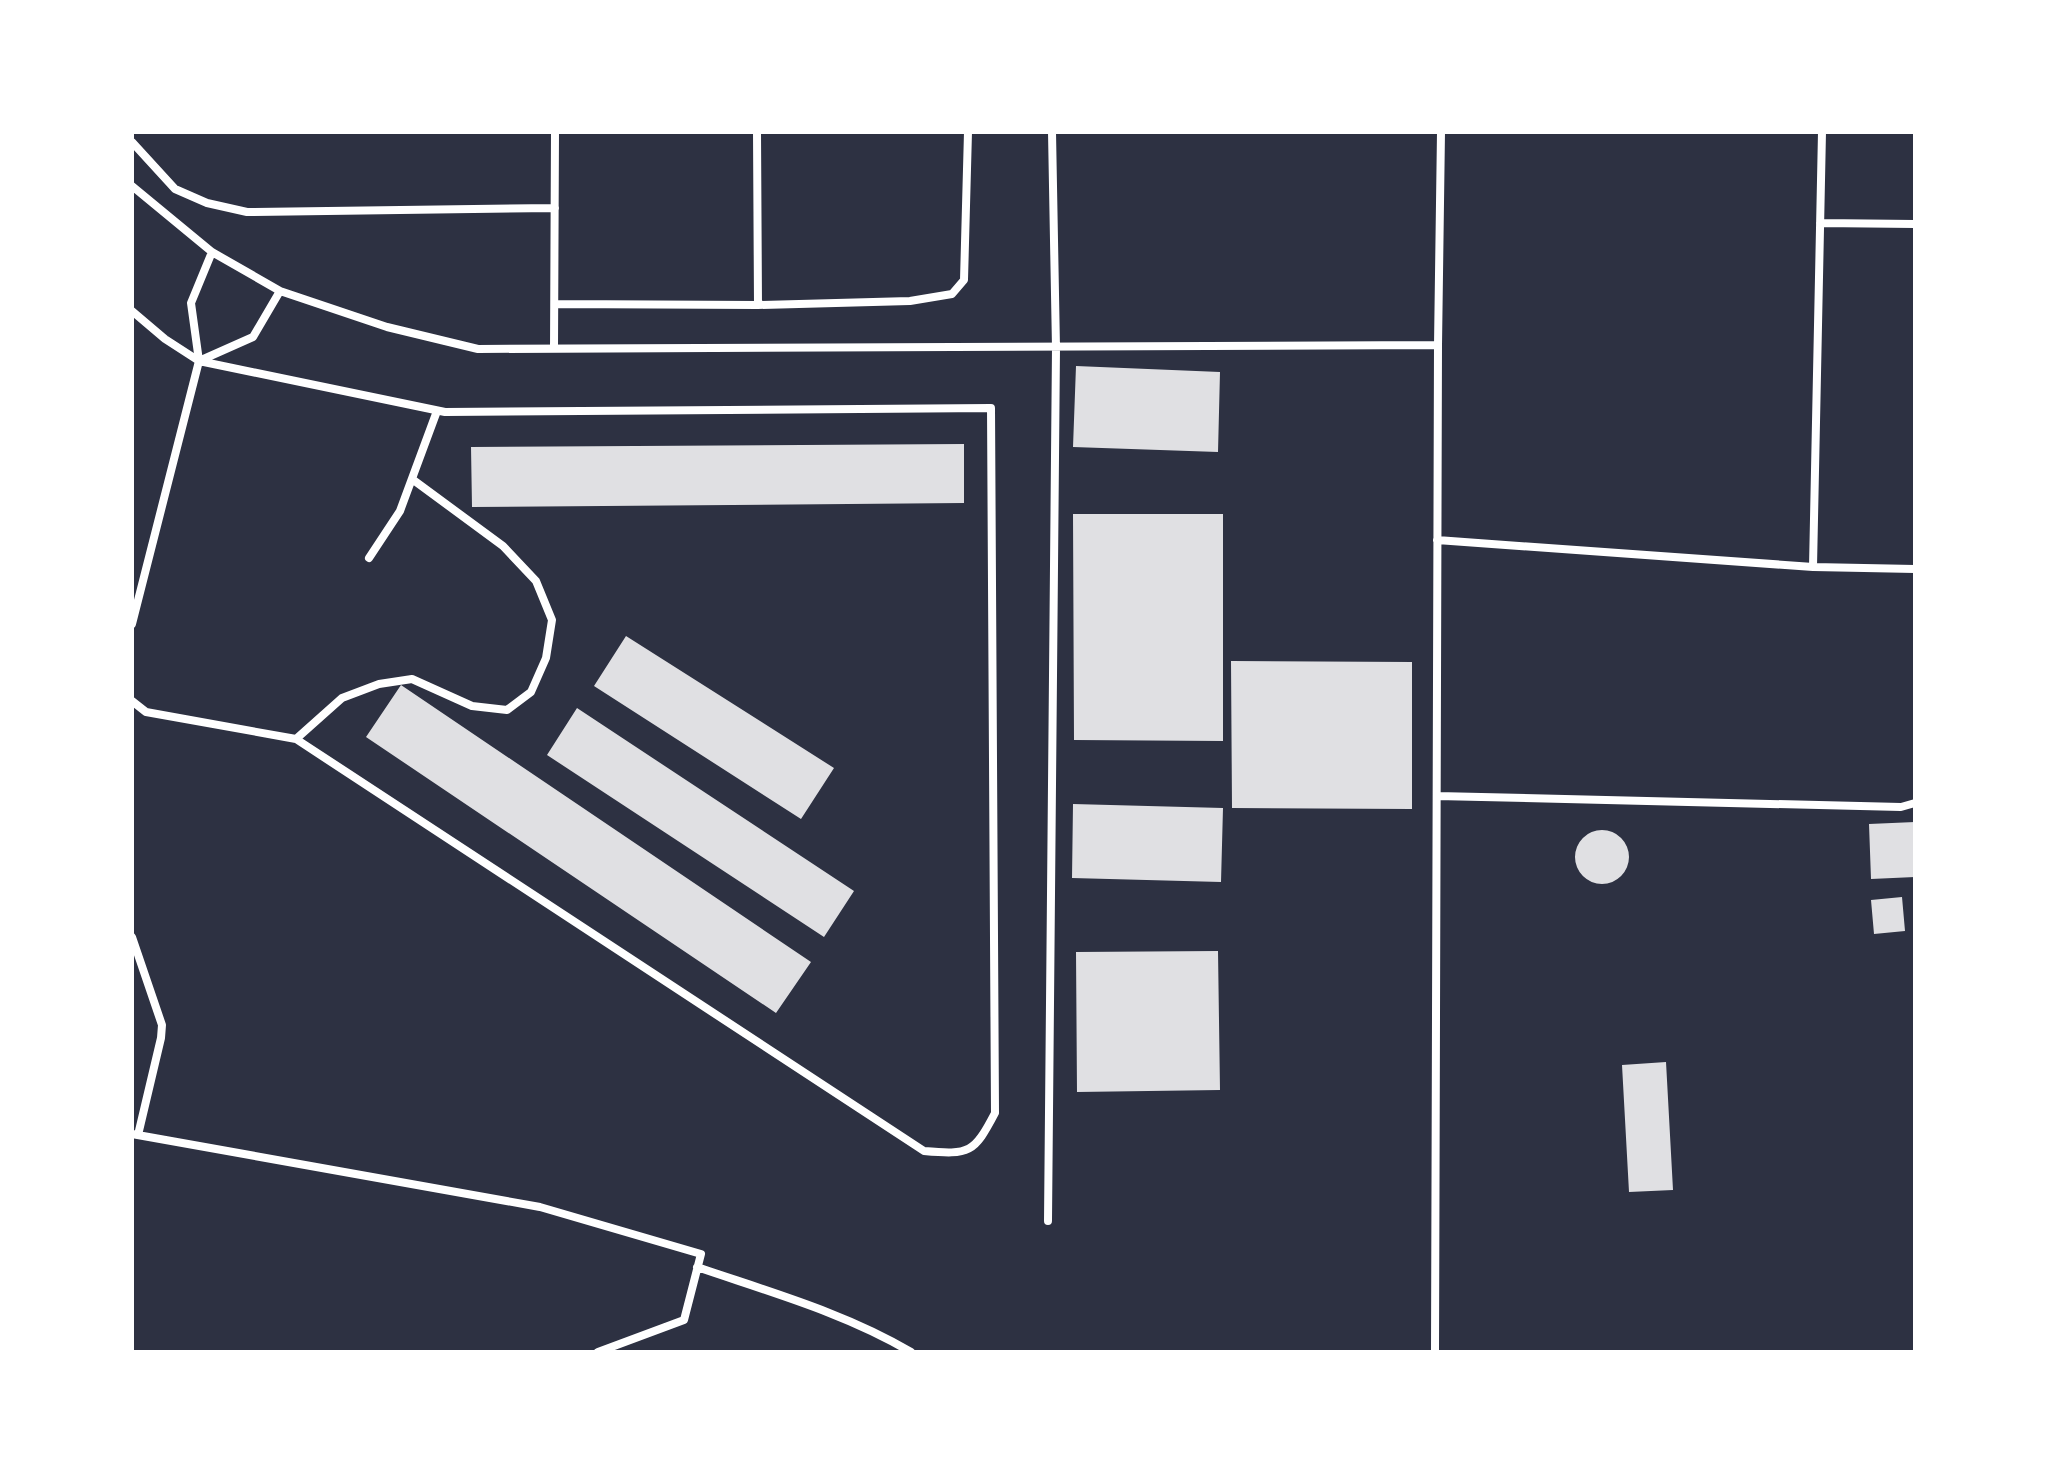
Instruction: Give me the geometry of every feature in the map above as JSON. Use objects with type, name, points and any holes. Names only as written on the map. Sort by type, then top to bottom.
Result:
[{"type":"street","points":[[554,349],[555,132]]},
{"type":"street","points":[[757,132],[758,305]]},
{"type":"street","points":[[555,304],[758,305],[910,301],[952,294],[964,280],[968,132]]},
{"type":"street","points":[[1048,1221],[1056,348],[1052,132]]},
{"type":"street","points":[[1435,1352],[1441,132]]},
{"type":"street","points":[[1813,567],[1822,132]]},
{"type":"street","points":[[132,142],[175,189],[207,203],[247,212],[555,208]]},
{"type":"street","points":[[132,186],[212,252],[280,291],[387,327],[478,349],[1438,345]]},
{"type":"street","points":[[1820,223],[1915,224]]},
{"type":"street","points":[[132,624],[199,361],[191,303],[212,252]]},
{"type":"street","points":[[199,361],[253,337],[280,291]]},
{"type":"street","points":[[132,311],[165,339],[199,361],[437,411],[991,408],[995,1113],[978,1144],[956,1154],[924,1151],[296,739],[146,712],[132,701]]},
{"type":"street","points":[[369,558],[400,511],[437,411]]},
{"type":"street","points":[[296,739],[342,698],[379,684],[412,679],[472,706],[507,710],[531,692],[536,681],[546,658],[552,620],[536,581],[503,546],[412,479]]},
{"type":"street","points":[[1437,540],[1813,567],[1915,569]]},
{"type":"street","points":[[1437,796],[1901,807],[1915,803]]},
{"type":"street","points":[[132,937],[162,1025],[135,1135],[540,1207],[701,1254],[684,1320],[598,1352]]},
{"type":"street","points":[[697,1267],[880,1334],[911,1352]]},
{"type":"street","points":[[617,1352],[623,1343]]},
{"type":"building","points":[[1076,366],[1220,372],[1218,452],[1073,447]]},
{"type":"building","points":[[964,444],[964,503],[472,507],[471,447]]},
{"type":"building","points":[[1073,514],[1223,514],[1223,741],[1074,740]]},
{"type":"building","points":[[626,636],[834,768],[801,819],[594,686]]},
{"type":"building","points":[[1231,661],[1412,662],[1412,809],[1232,808]]},
{"type":"building","points":[[401,685],[811,962],[776,1013],[366,737]]},
{"type":"building","points":[[577,708],[854,891],[824,937],[547,755]]},
{"type":"building","points":[[1073,804],[1223,808],[1221,882],[1072,878]]},
{"type":"building","points":[[1915,822],[1915,877],[1871,879],[1869,824]]},
{"type":"building","points":[[1602,830],[1621,838],[1629,857],[1621,876],[1602,884],[1583,876],[1575,857],[1583,838]]},
{"type":"building","points":[[1902,897],[1905,931],[1874,934],[1871,900]]},
{"type":"building","points":[[1218,951],[1220,1090],[1077,1092],[1076,952]]},
{"type":"building","points":[[1666,1062],[1673,1190],[1629,1192],[1622,1065]]}]
